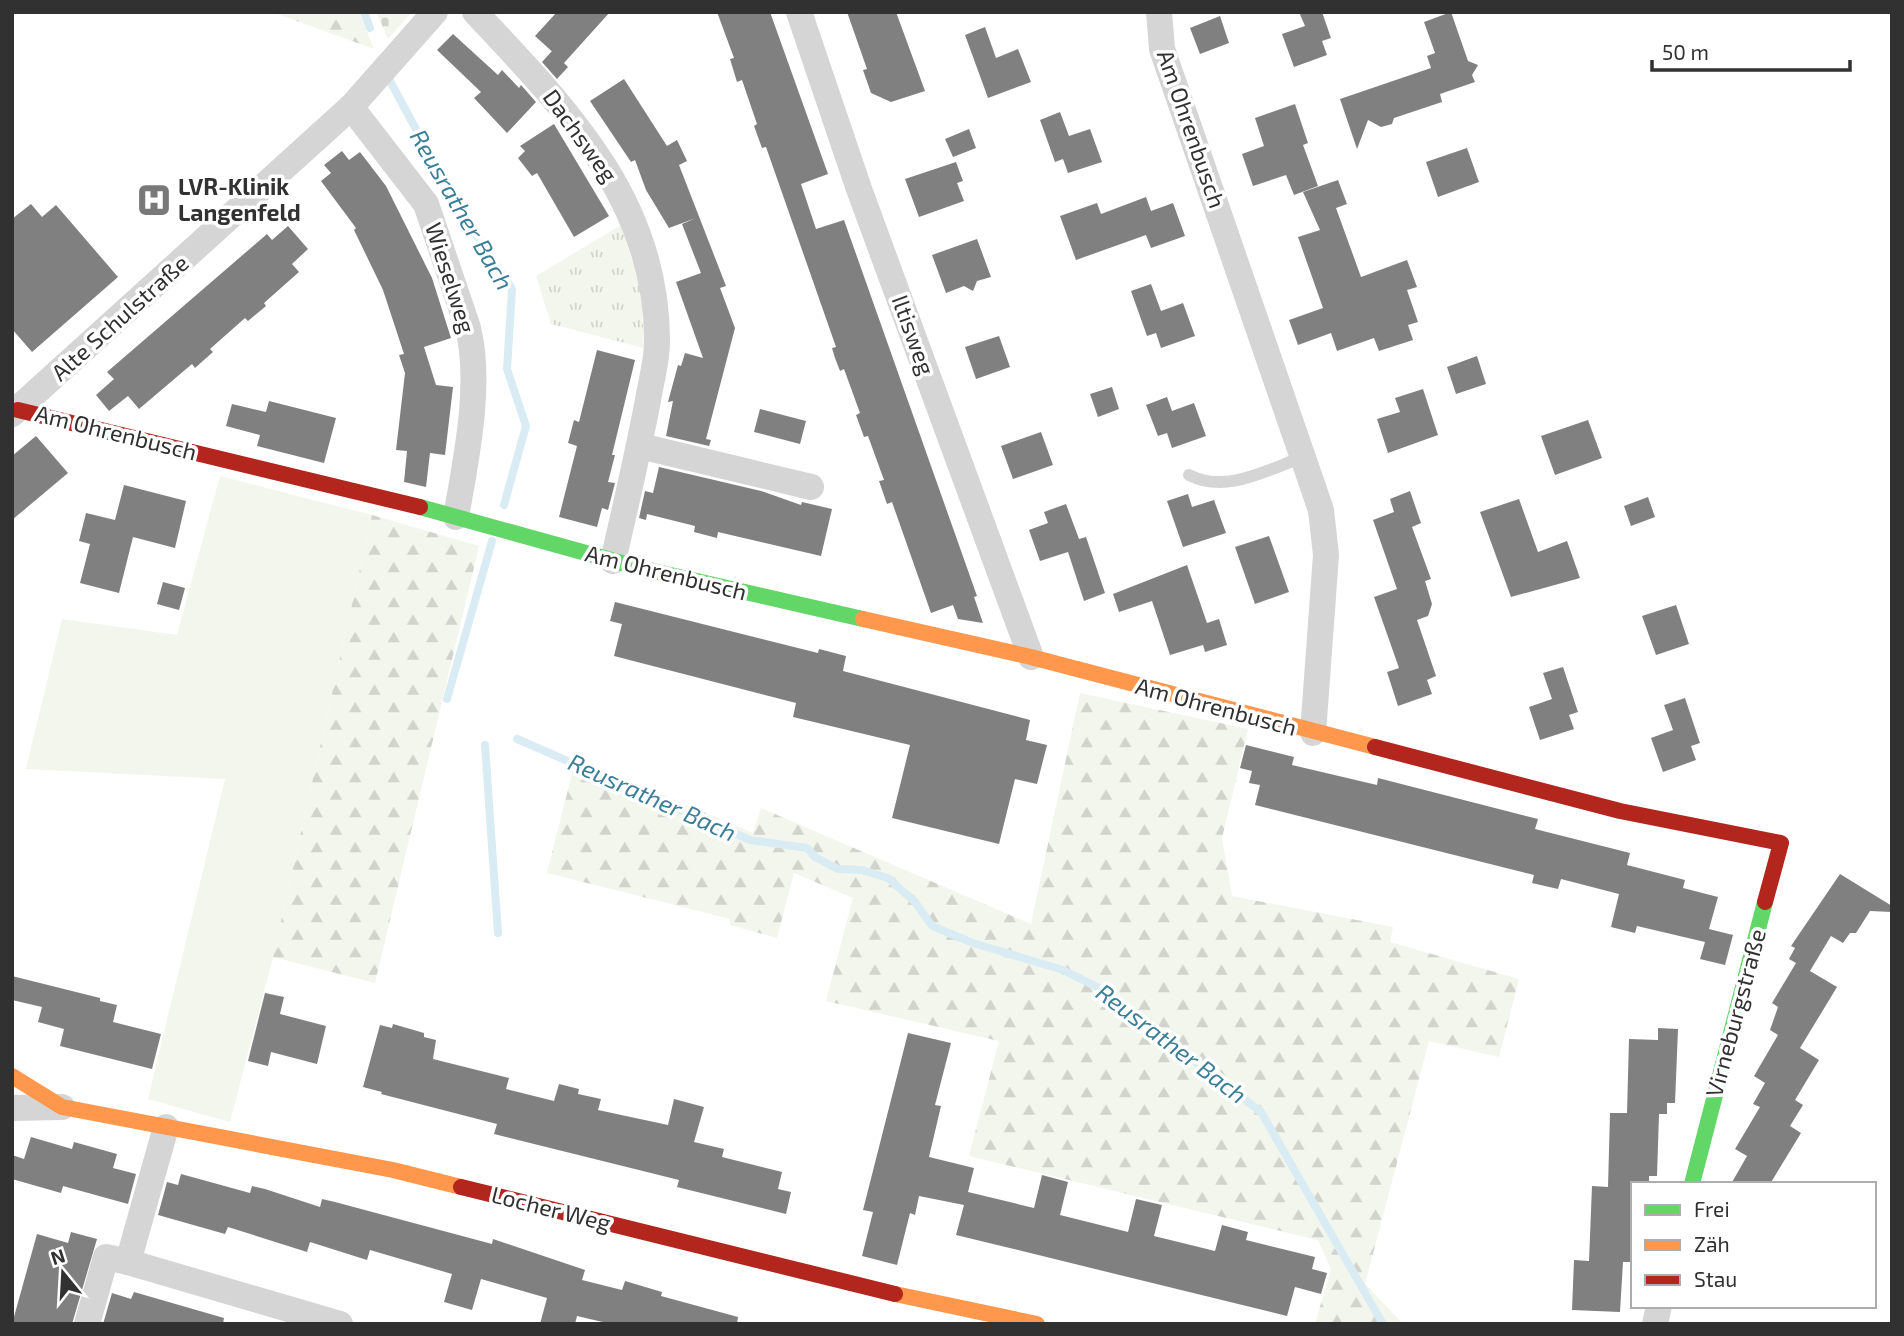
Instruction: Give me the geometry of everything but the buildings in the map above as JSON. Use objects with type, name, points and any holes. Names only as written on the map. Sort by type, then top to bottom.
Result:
[{"type":"street","name":"Alte Schulstraße","points":[[15,412],[351,107],[435,12]]},
{"type":"street","name":"Dachsweg","points":[[475,12],[564,107],[614,178],[646,253],[658,344],[640,446],[613,561]]},
{"type":"street","name":"Iltisweg","points":[[799,12],[859,189],[1031,657]]},
{"type":"street","name":"Am Ohrenbusch","points":[[1159,12],[1162,49],[1321,510],[1326,555],[1313,733]]},
{"type":"street","name":"Wieselweg","points":[[351,107],[426,204],[468,328],[473,348],[469,445],[456,517]]},
{"type":"street","name":"Am Ohrenbusch","points":[[15,412],[456,517],[613,561],[1031,657],[1313,733],[1620,811],[1781,843]]},
{"type":"street","points":[[640,446],[811,487]]},
{"type":"street","name":"Virneburgstraße","points":[[1693,1182],[1781,843]]},
{"type":"street","name":"Locher Weg","points":[[12,1076],[62,1107]]},
{"type":"street","name":"Locher Weg","points":[[12,1108],[62,1107],[393,1170],[918,1300],[1037,1324]]},
{"type":"street","points":[[128,1262],[166,1126]]},
{"type":"street","points":[[88,1324],[106,1257],[340,1324]]},
{"type":"lane","points":[[1189,475],[1205,482],[1220,484],[1303,457]]},
{"type":"green space","points":[[272,12],[359,12],[374,49]]},
{"type":"green space","points":[[376,12],[412,12],[388,39]]},
{"type":"green space","points":[[621,225],[641,288],[644,348],[551,324],[536,276]]},
{"type":"green space","points":[[220,476],[372,515],[273,957],[230,1122],[148,1099],[225,779],[26,769],[62,619],[177,635]]},
{"type":"green space","points":[[372,515],[479,546],[375,983],[273,957]]},
{"type":"green space","points":[[1080,693],[1248,729],[1222,838],[1232,896],[1393,927],[1390,942],[1519,979],[1499,1057],[1429,1041],[1365,1284],[1403,1324],[1315,1324],[1331,1269],[1318,1240],[969,1156],[999,1041],[826,1001],[853,898],[794,873],[777,938],[730,925],[730,919],[547,873],[576,758],[753,833],[761,808],[1031,924]]},
{"type":"waterway","name":"Reusrather Bach","points":[[364,12],[370,28]]},
{"type":"waterway","name":"Reusrather Bach","points":[[390,81],[457,205],[512,289],[507,369],[526,426],[504,505]]},
{"type":"waterway","name":"Reusrather Bach","points":[[447,699],[492,541]]},
{"type":"waterway","name":"Reusrather Bach","points":[[517,739],[750,840],[807,848],[815,857],[838,869],[862,870],[888,878],[915,902],[932,926],[973,943],[1063,970],[1101,989],[1261,1112],[1383,1324]]},
{"type":"waterway","points":[[485,745],[498,933]]},
{"type":"traffic: fast","points":[[420,507],[640,568],[863,619]]},
{"type":"traffic: fast","points":[[1693,1182],[1765,902]]},
{"type":"traffic: slow","points":[[863,619],[1031,657],[1375,747]]},
{"type":"traffic: slow","points":[[12,1076],[62,1107],[393,1170],[461,1187]]},
{"type":"traffic: slow","points":[[895,1294],[1037,1324]]},
{"type":"traffic: jam","points":[[18,410],[420,507]]},
{"type":"traffic: jam","points":[[1375,747],[1620,811],[1781,843],[1765,902]]},
{"type":"traffic: jam","points":[[461,1187],[895,1294]]},
{"type":"place","name":"LVR-Klinik Langenfeld","points":[[154,200]]}]
